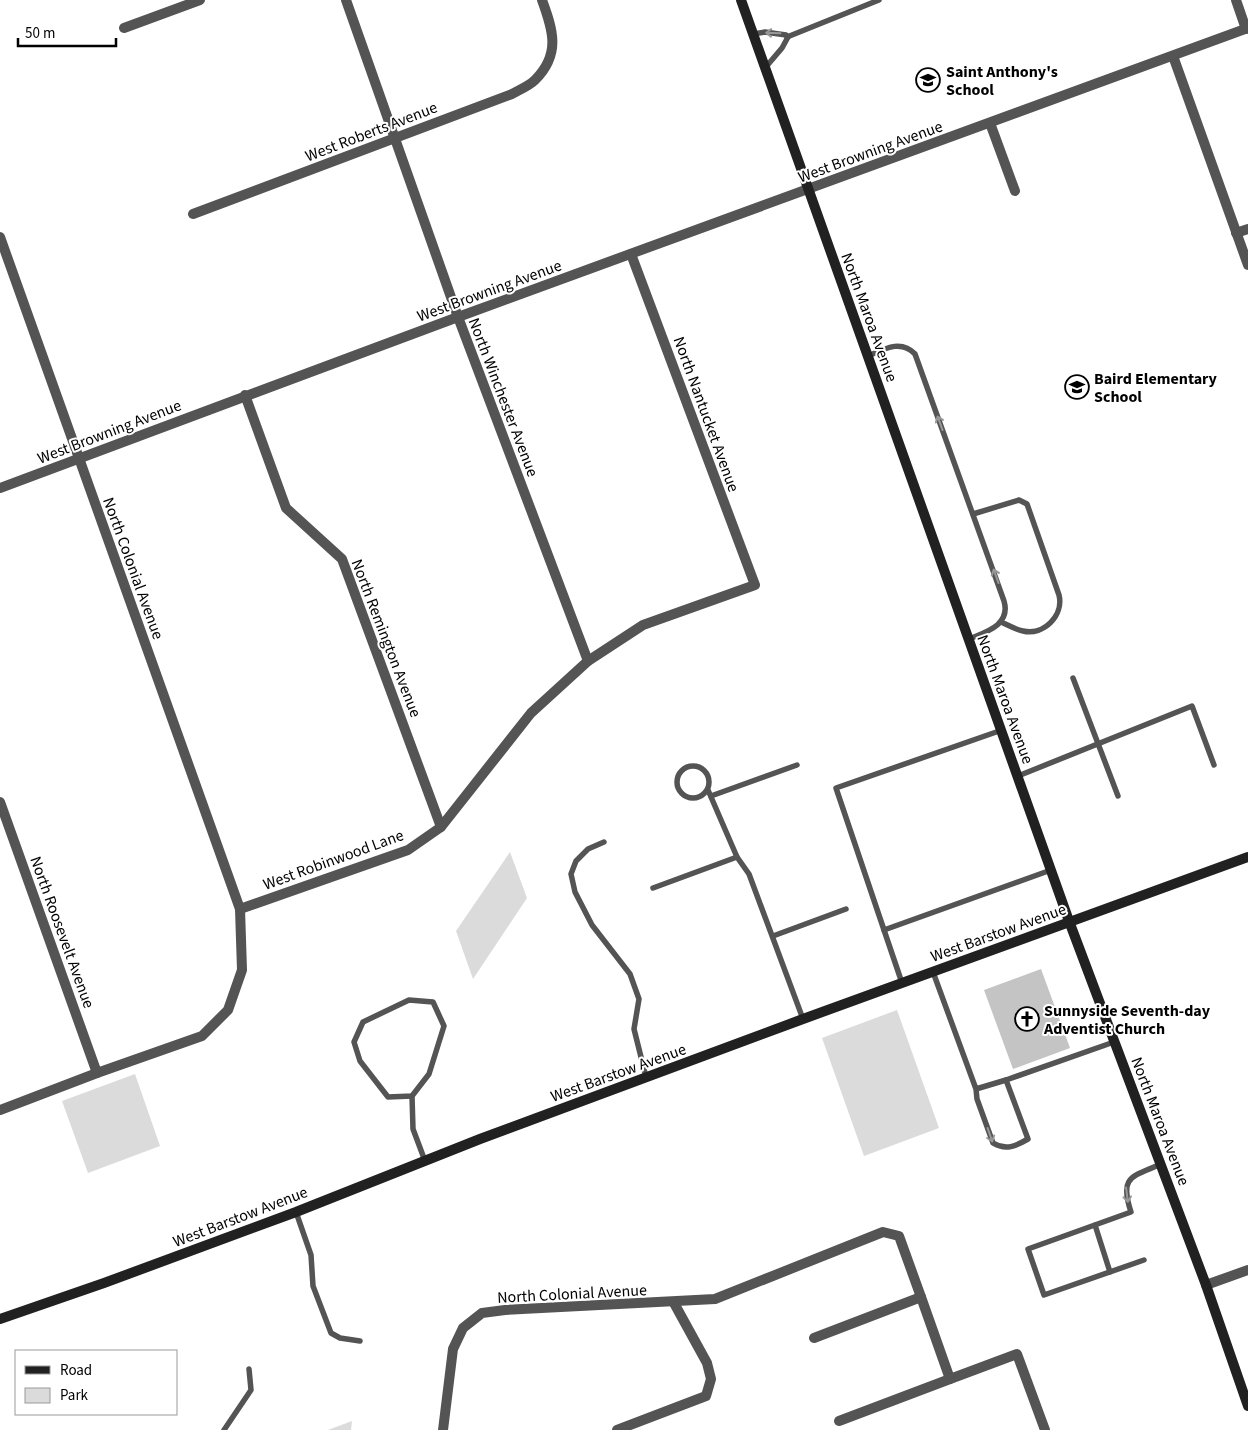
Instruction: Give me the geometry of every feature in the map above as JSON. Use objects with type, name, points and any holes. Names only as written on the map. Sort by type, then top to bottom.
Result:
[{"type":"main road","name":"North Maroa Avenue","points":[[742,1],[1069,921],[1161,1164],[1248,1406]]},
{"type":"main road","name":"West Barstow Avenue","points":[[0,1319],[296,1212],[480,1139],[646,1077],[1248,857]]},
{"type":"street","points":[[124,28],[200,0]]},
{"type":"street","name":"North Winchester Avenue","points":[[346,0],[458,317],[588,661]]},
{"type":"street","name":"West Roberts Avenue","points":[[192,214],[512,94],[535,81],[550,60],[553,43],[551,25],[542,0]]},
{"type":"street","points":[[1236,0],[1247,29]]},
{"type":"street","name":"West Browning Avenue","points":[[0,488],[245,395],[1247,29]]},
{"type":"street","points":[[1173,56],[1248,265]]},
{"type":"street","points":[[990,123],[1015,191]]},
{"type":"street","points":[[1236,233],[1248,229]]},
{"type":"street","name":"North Colonial Avenue","points":[[0,237],[240,909]]},
{"type":"street","name":"North Nantucket Avenue","points":[[631,254],[755,585]]},
{"type":"street","name":"North Remington Avenue","points":[[245,395],[286,508],[342,559],[441,827]]},
{"type":"street","name":"West Robinwood Lane","points":[[240,909],[408,850],[441,827],[531,713],[588,661],[643,625],[755,585]]},
{"type":"street","name":"North Roosevelt Avenue","points":[[0,802],[97,1073]]},
{"type":"street","points":[[0,1110],[202,1036],[228,1010],[242,970],[240,909]]},
{"type":"street","name":"North Colonial Avenue","points":[[443,1430],[453,1349],[463,1328],[482,1313],[505,1310],[715,1300],[883,1232],[899,1236],[921,1297]]},
{"type":"street","points":[[1206,1286],[1248,1270]]},
{"type":"street","points":[[814,1338],[921,1297],[950,1379]]},
{"type":"street","points":[[617,1430],[706,1396],[711,1379],[707,1363],[674,1303]]},
{"type":"street","points":[[839,1421],[1017,1354],[1045,1430]]},
{"type":"lane","points":[[765,68],[782,48],[787,37],[880,0]]},
{"type":"lane","points":[[753,34],[780,33],[787,37]]},
{"type":"lane","points":[[868,356],[896,346],[906,347],[915,354],[973,514],[1006,607],[1001,622],[993,629],[969,638]]},
{"type":"lane","points":[[973,514],[1023,500],[1027,504],[1059,595],[1058,613],[1043,628],[1024,632],[1001,622]]},
{"type":"lane","points":[[1073,678],[1118,796]]},
{"type":"lane","points":[[1018,776],[1192,706],[1214,765]]},
{"type":"lane","points":[[902,983],[836,788],[1002,730]]},
{"type":"lane","points":[[797,765],[709,793],[700,797],[695,798],[684,796],[678,788],[680,772],[689,766],[699,767],[708,774],[709,793],[737,857],[749,874],[803,1019]]},
{"type":"lane","points":[[604,842],[588,848],[576,861],[571,874],[575,892],[592,925],[630,974],[639,999],[634,1029],[646,1077]]},
{"type":"lane","points":[[653,888],[737,857]]},
{"type":"lane","points":[[884,930],[1051,870]]},
{"type":"lane","points":[[773,936],[846,909]]},
{"type":"lane","points":[[933,972],[976,1089],[977,1098],[993,1143],[999,1147],[1013,1147],[1028,1139],[1006,1080]]},
{"type":"lane","points":[[412,1096],[388,1097],[360,1062],[354,1042],[363,1022],[409,1000],[433,1002],[444,1026],[429,1074],[412,1096],[413,1129],[425,1161]]},
{"type":"lane","points":[[976,1089],[1114,1042]]},
{"type":"lane","points":[[1144,1260],[1044,1295],[1028,1249],[1131,1212],[1126,1198],[1126,1187],[1130,1178],[1161,1164]]},
{"type":"lane","points":[[296,1212],[313,1263],[313,1286],[331,1333],[340,1338],[360,1341]]},
{"type":"lane","points":[[1095,1225],[1110,1272]]},
{"type":"lane","points":[[224,1430],[251,1390],[249,1369]]},
{"type":"green space","points":[[510,852],[527,898],[473,979],[456,931]]},
{"type":"green space","points":[[897,1010],[939,1128],[864,1156],[822,1038]]},
{"type":"green space","points":[[135,1074],[160,1146],[88,1173],[62,1101]]},
{"type":"green space","points":[[352,1421],[351,1430],[328,1430]]},
{"type":"building","name":"Sunnyside Seventh-day Adventist Church","points":[[1041,969],[1070,1048],[1013,1069],[984,990]]},
{"type":"place","name":"Saint Anthony's School","points":[[928,80]]},
{"type":"place","name":"Baird Elementary School","points":[[1077,387]]},
{"type":"place","name":"Sunnyside Seventh-day Adventist Church","points":[[1027,1019]]}]
